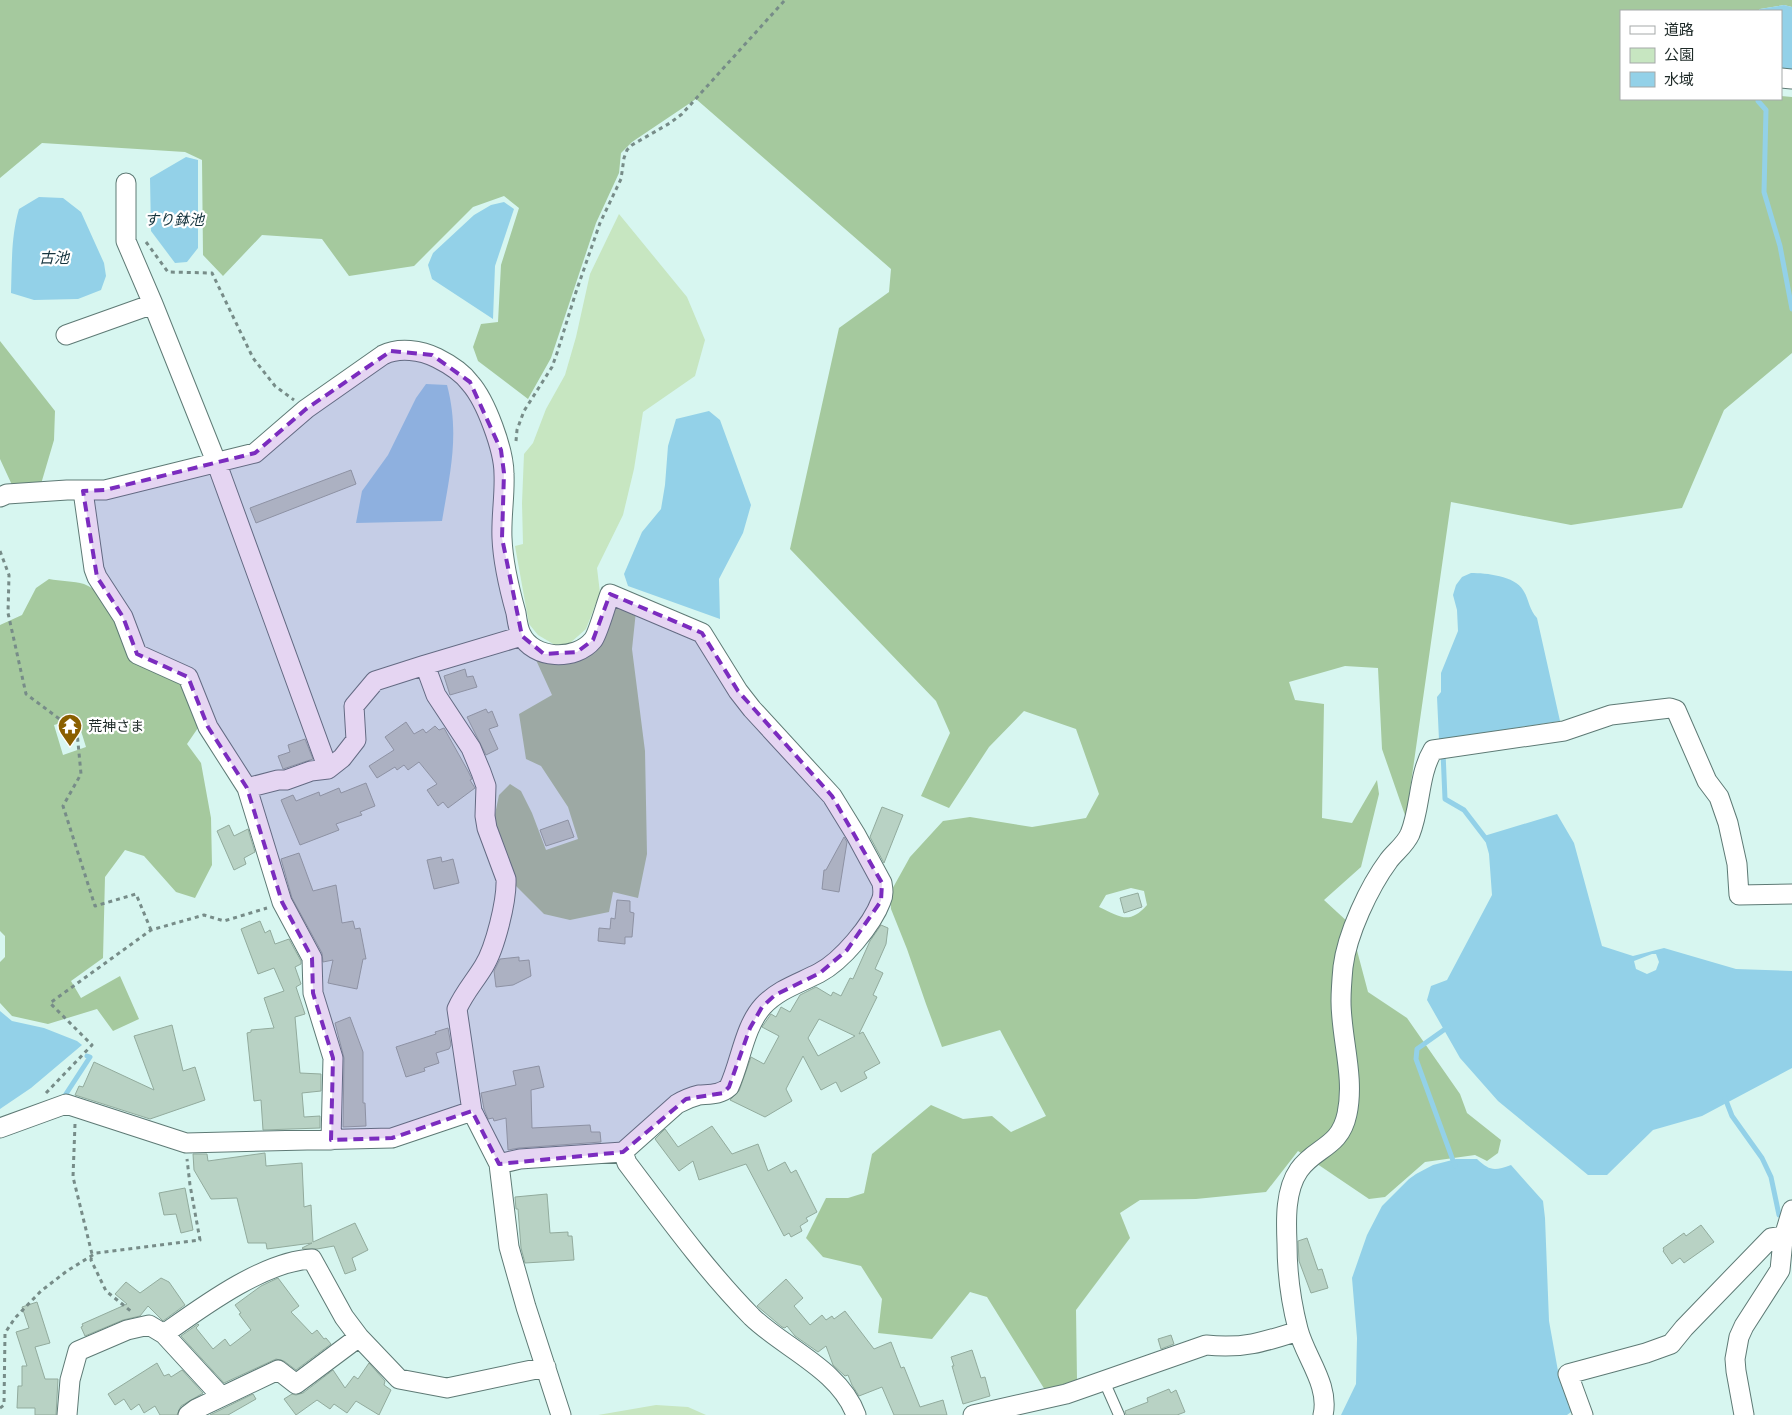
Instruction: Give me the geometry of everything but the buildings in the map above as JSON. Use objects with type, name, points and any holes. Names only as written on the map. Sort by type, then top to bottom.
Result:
[{"type":"street","points":[[126,183],[126,241],[217,464],[328,768]]},
{"type":"street","points":[[66,335],[153,304]]},
{"type":"street","points":[[0,497],[8,494],[68,490],[105,490],[217,464],[255,453],[306,409],[383,355],[391,351],[414,351],[432,355],[450,364],[470,382],[480,396],[500,450],[504,473],[502,538],[507,578],[522,636],[529,644],[544,654],[560,656],[577,652],[593,640],[610,594],[702,633],[738,691],[752,709],[832,796],[882,883],[884,890],[881,901],[868,925],[834,963],[820,973],[792,985],[775,995],[762,1007],[750,1028],[729,1087],[723,1093],[698,1095],[677,1104],[623,1152],[520,1159],[500,1164]]},
{"type":"street","points":[[83,491],[94,569],[97,577],[123,617],[137,654],[188,677],[208,726],[247,788],[282,902],[312,958],[313,993],[333,1058],[331,1140]]},
{"type":"street","points":[[247,788],[278,780],[286,780],[311,771],[328,768],[342,758],[356,740],[354,706],[375,681],[425,664],[522,636]]},
{"type":"street","points":[[425,664],[436,695],[472,748],[486,786],[485,816],[487,828],[506,879],[507,887],[497,932],[485,965],[463,996],[457,1009],[472,1107],[500,1164],[509,1247],[561,1415]]},
{"type":"street","points":[[1323,1415],[1325,1406],[1324,1394],[1298,1331],[1291,1297],[1287,1216],[1291,1187],[1299,1170],[1312,1156],[1330,1145],[1341,1130],[1347,1115],[1349,1090],[1341,1002],[1344,965],[1354,926],[1368,896],[1390,860],[1401,848],[1410,833],[1426,762],[1432,750],[1564,731],[1611,715],[1670,708],[1676,710],[1707,781],[1719,797],[1728,823],[1737,864],[1739,895],[1792,894]]},
{"type":"street","points":[[0,1128],[66,1104],[186,1143],[392,1138],[472,1107]]},
{"type":"street","points":[[623,1152],[627,1163],[701,1262],[762,1326],[792,1347],[828,1377],[844,1393],[856,1415]]},
{"type":"street","points":[[1744,1415],[1735,1359],[1740,1337],[1744,1326],[1786,1269],[1784,1236],[1792,1210]]},
{"type":"street","points":[[1583,1415],[1568,1374],[1646,1353],[1671,1344],[1771,1238],[1784,1236]]},
{"type":"street","points":[[66,1415],[70,1380],[78,1351],[127,1330],[156,1330],[275,1266],[297,1260],[312,1259],[344,1317],[359,1338],[399,1379],[448,1388],[546,1367]]},
{"type":"street","points":[[156,1330],[221,1396]]},
{"type":"street","points":[[973,1415],[1066,1394],[1206,1345],[1226,1347],[1258,1344],[1298,1331]]},
{"type":"street","points":[[188,1415],[196,1408],[278,1370],[296,1384],[359,1338]]},
{"type":"lane","points":[[1104,1381],[1119,1415]]},
{"type":"path","points":[[516,449],[517,430],[524,411],[552,367],[558,353],[576,292],[600,223],[620,179],[627,150],[682,114],[786,0]]},
{"type":"path","points":[[142,236],[168,272],[212,273],[253,358],[275,386],[306,409]]},
{"type":"path","points":[[0,551],[9,575],[8,613],[26,694],[77,732],[81,774],[63,806],[95,906],[136,894],[151,930]]},
{"type":"path","points":[[44,1095],[92,1045],[50,1003],[151,930],[204,915],[224,921],[282,902]]},
{"type":"path","points":[[76,1106],[74,1177],[92,1260],[106,1291],[156,1330]]},
{"type":"path","points":[[0,1408],[4,1405],[5,1333],[15,1318],[41,1291],[92,1254],[100,1251],[200,1240],[190,1185],[186,1143]]},
{"type":"highlighted area","points":[[391,351],[432,355],[470,382],[501,450],[504,473],[502,538],[522,636],[544,654],[577,652],[593,640],[610,594],[702,633],[738,691],[832,796],[882,883],[881,901],[847,950],[820,973],[775,995],[762,1007],[750,1028],[729,1087],[723,1093],[686,1099],[623,1152],[499,1164],[472,1111],[392,1138],[331,1140],[333,1058],[313,993],[312,958],[282,902],[247,788],[208,727],[188,677],[137,654],[123,617],[97,577],[83,491],[105,490],[255,453],[306,409]]},
{"type":"green space","points":[[0,0],[1792,0],[1792,7],[1784,5],[1759,10],[1620,10],[1620,100],[1782,100],[1782,96],[1792,97],[1792,353],[1724,410],[1682,508],[1571,525],[1451,502],[1406,818],[1382,749],[1378,668],[1345,666],[1289,682],[1295,700],[1324,704],[1322,818],[1352,823],[1377,780],[1379,794],[1361,867],[1324,900],[1350,924],[1368,992],[1407,1018],[1460,1094],[1467,1113],[1501,1140],[1498,1153],[1487,1161],[1475,1155],[1425,1162],[1385,1197],[1369,1199],[1298,1151],[1266,1192],[1196,1199],[1140,1200],[1120,1213],[1130,1238],[1076,1310],[1077,1380],[1045,1390],[987,1297],[970,1292],[932,1339],[878,1333],[882,1299],[861,1266],[823,1257],[806,1238],[826,1198],[848,1198],[864,1193],[872,1154],[931,1105],[963,1119],[992,1116],[1011,1132],[1046,1116],[1000,1030],[942,1047],[891,909],[890,893],[910,857],[943,821],[970,817],[1032,827],[1086,818],[1099,794],[1076,729],[1024,711],[989,747],[949,808],[921,796],[950,733],[936,701],[790,549],[839,328],[889,292],[891,269],[696,99],[632,142],[621,153],[619,173],[596,223],[551,358],[528,399],[478,361],[473,347],[481,324],[498,322],[501,265],[519,208],[504,196],[473,207],[414,266],[349,276],[322,239],[262,235],[223,276],[203,255],[202,160],[185,152],[42,143],[0,178]],"holes":[[[1131,888],[1144,891],[1147,905],[1130,917],[1119,916],[1099,907],[1106,895]]]},
{"type":"green space","points":[[619,214],[687,297],[705,340],[695,376],[643,412],[634,469],[623,515],[597,568],[600,593],[586,629],[569,644],[555,645],[538,635],[529,624],[515,546],[523,544],[524,454],[533,443],[546,409],[565,375],[576,337],[590,274]]},
{"type":"green space","points":[[0,341],[55,411],[54,440],[41,484],[12,485],[0,459]]},
{"type":"green space","points":[[49,579],[80,583],[93,589],[114,616],[132,658],[182,680],[200,725],[187,744],[201,763],[211,818],[212,865],[195,898],[176,892],[144,856],[125,850],[105,877],[103,958],[71,981],[81,998],[120,976],[139,1019],[113,1031],[97,1009],[48,1024],[12,1016],[0,1003],[0,962],[5,957],[5,936],[0,931],[0,625],[22,615],[36,588]],"holes":[[[77,718],[86,747],[63,755],[54,725]]]},
{"type":"green space","points":[[614,603],[636,611],[632,649],[645,751],[647,854],[638,898],[613,892],[609,912],[570,920],[544,914],[516,886],[494,819],[499,795],[510,784],[521,791],[532,813],[546,850],[578,839],[568,807],[541,766],[526,759],[519,714],[552,695],[536,660],[553,662],[580,660]]},
{"type":"green space","points":[[656,1405],[688,1407],[706,1415],[598,1415]]},
{"type":"water","points":[[1784,5],[1792,7],[1792,70],[1782,68],[1782,10],[1760,9]]},
{"type":"water","name":"すり鉢池","points":[[186,157],[198,160],[198,248],[187,262],[175,263],[151,231],[150,178]]},
{"type":"water","name":"古池","points":[[39,197],[63,198],[81,212],[104,263],[106,276],[101,290],[78,299],[34,300],[11,293],[13,240],[16,219],[19,209]]},
{"type":"water","points":[[504,202],[514,209],[495,266],[493,319],[432,279],[428,265],[433,253],[474,215],[491,205]]},
{"type":"water","points":[[426,384],[447,385],[453,420],[452,453],[442,521],[356,523],[362,491],[388,455],[416,398]]},
{"type":"water","points":[[709,411],[720,420],[751,505],[743,533],[719,579],[720,619],[628,586],[624,574],[642,532],[661,509],[668,446],[676,419]]},
{"type":"water","points":[[1471,573],[1507,578],[1514,581],[1523,590],[1532,612],[1537,618],[1560,721],[1439,740],[1437,697],[1441,692],[1441,673],[1458,631],[1457,610],[1453,595],[1456,585],[1462,577]]},
{"type":"water","points":[[1557,814],[1574,843],[1602,946],[1633,956],[1664,948],[1736,969],[1792,971],[1792,1068],[1702,1116],[1653,1130],[1607,1175],[1588,1175],[1498,1101],[1460,1058],[1427,1000],[1431,986],[1447,980],[1492,895],[1489,854],[1484,836]],"holes":[[[1656,954],[1659,962],[1656,970],[1647,974],[1636,969],[1634,961]]]},
{"type":"water","points":[[0,1011],[12,1021],[44,1028],[77,1041],[82,1045],[31,1088],[0,1109]]},
{"type":"water","points":[[1456,1159],[1477,1159],[1492,1169],[1511,1165],[1543,1201],[1549,1321],[1558,1371],[1572,1402],[1568,1404],[1569,1407],[1574,1405],[1575,1409],[1567,1415],[1341,1415],[1356,1384],[1357,1338],[1352,1278],[1367,1235],[1382,1206],[1409,1179],[1433,1165]]},
{"type":"waterway","points":[[1758,100],[1766,110],[1764,192],[1780,246],[1792,309]]},
{"type":"waterway","points":[[1443,752],[1445,799],[1464,810],[1487,840]]},
{"type":"waterway","points":[[1448,1027],[1417,1049],[1416,1059],[1455,1166]]},
{"type":"waterway","points":[[67,1098],[64,1097],[90,1057],[87,1056]]},
{"type":"waterway","points":[[1725,1098],[1732,1116],[1762,1158],[1771,1177],[1779,1215]]},
{"type":"place","name":"荒神さま","points":[[70,747]]}]
